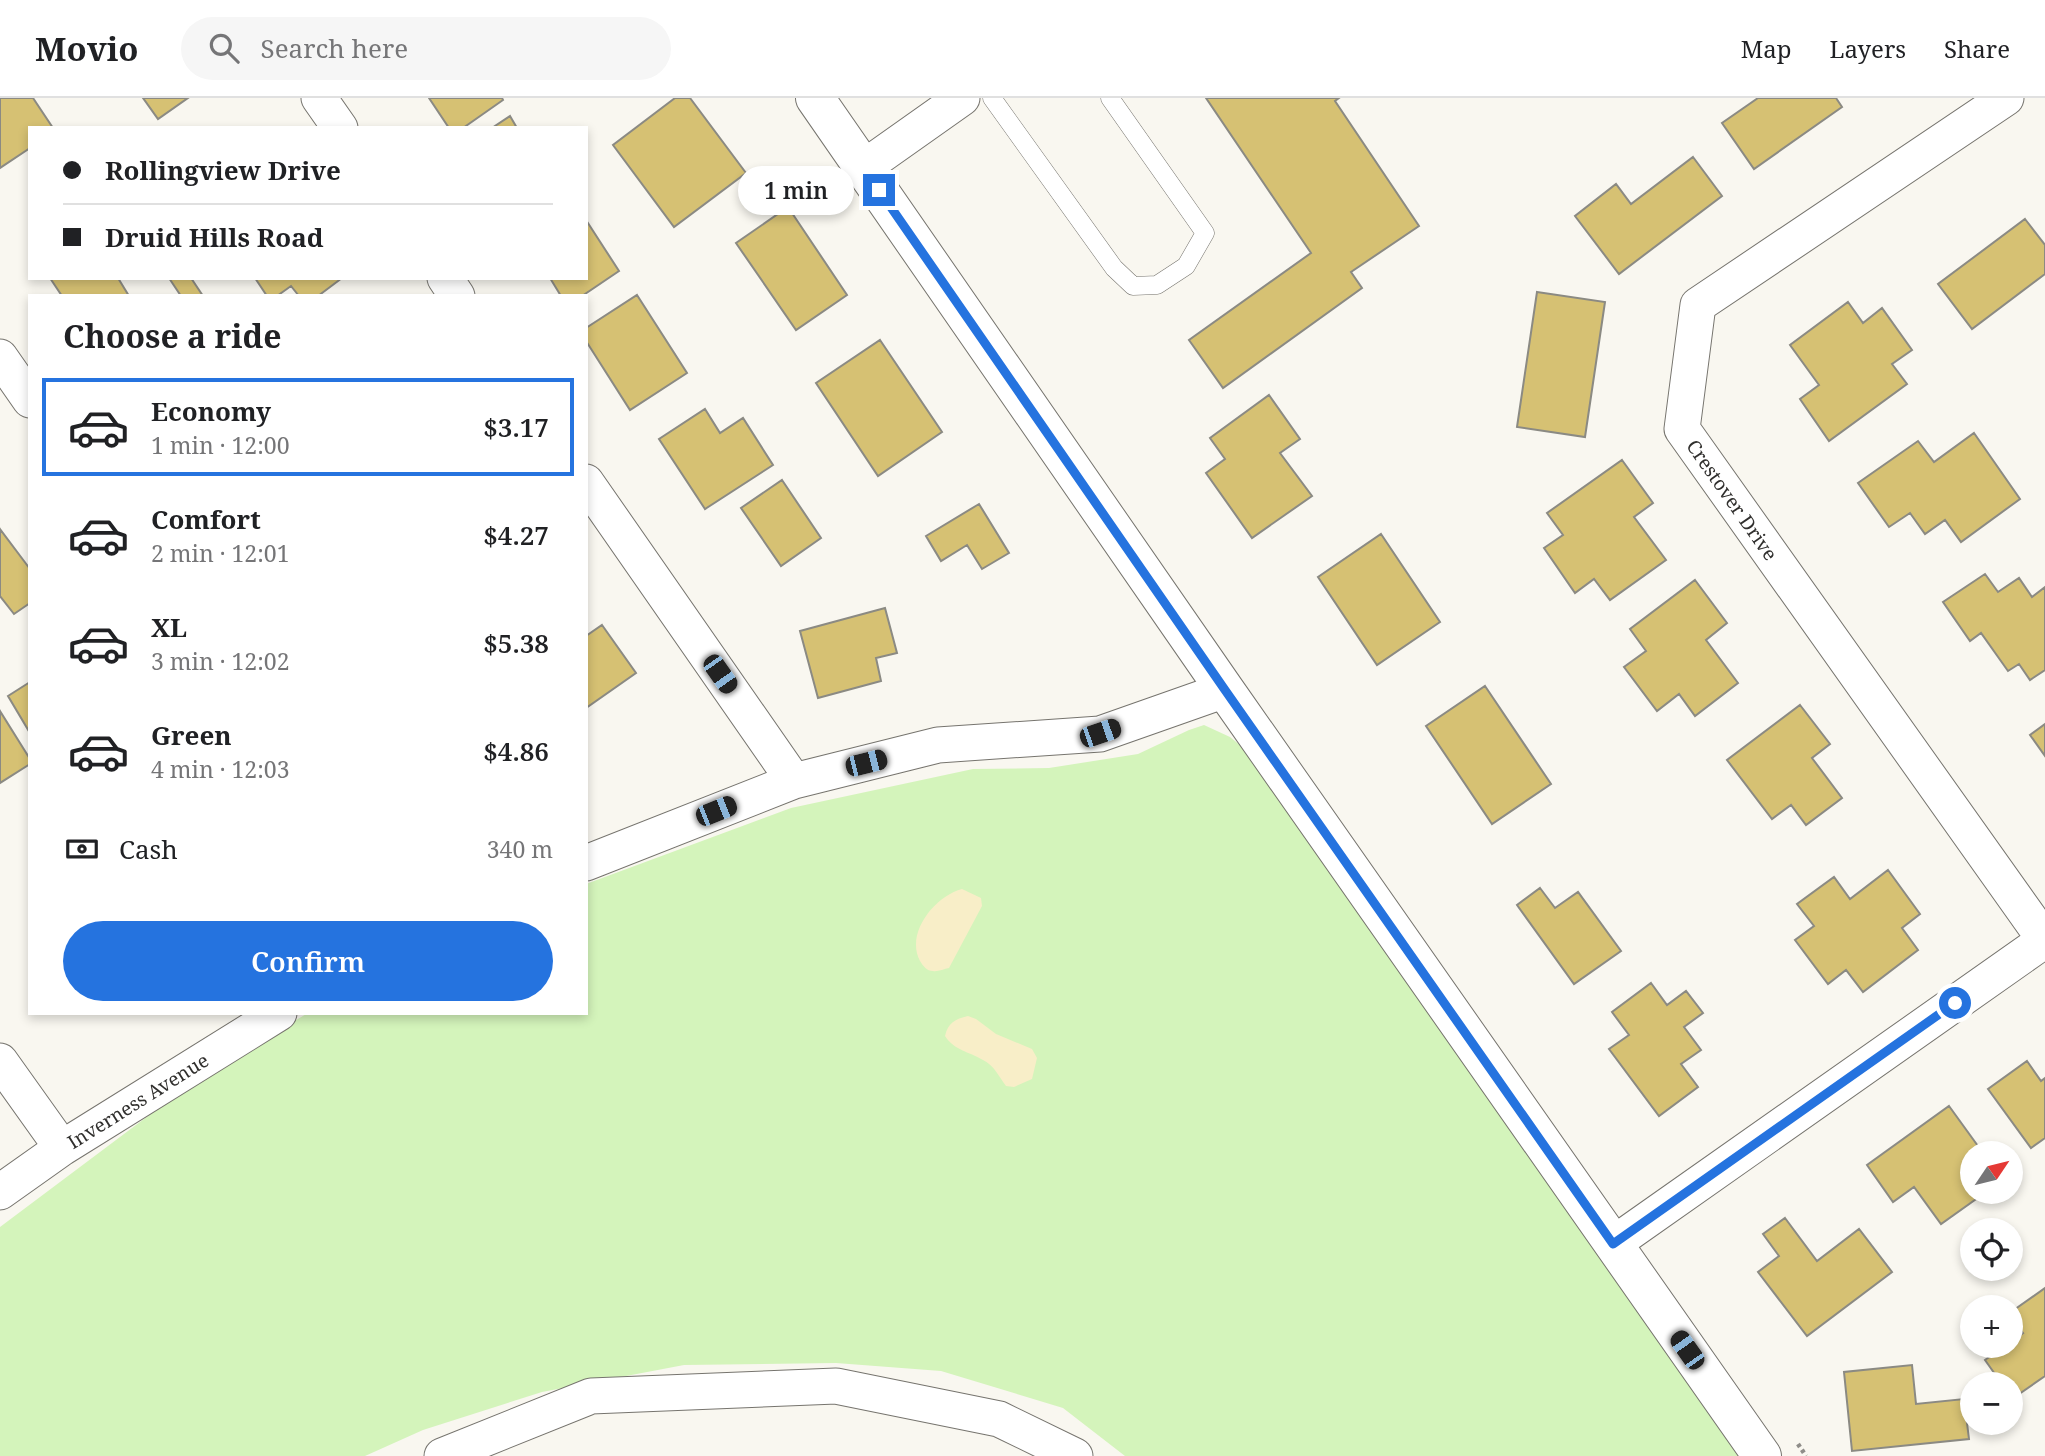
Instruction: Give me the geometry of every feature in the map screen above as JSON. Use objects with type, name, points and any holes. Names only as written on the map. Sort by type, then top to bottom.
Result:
[{"type":"street","points":[[319,98],[339,126]]},
{"type":"street","points":[[815,98],[1225,690],[1762,1456]]},
{"type":"street","points":[[863,168],[961,98]]},
{"type":"street","name":"Crestover Drive","points":[[2006,98],[1698,305],[1682,429],[2045,940]]},
{"type":"street","points":[[0,357],[28,397]]},
{"type":"street","points":[[588,484],[794,780]]},
{"type":"street","points":[[588,862],[794,780],[938,745],[1100,733],[1225,690]]},
{"type":"street","points":[[1613,1244],[2045,940]]},
{"type":"street","name":"Inverness Avenue","points":[[0,1192],[62,1148],[276,1015]]},
{"type":"street","points":[[0,1061],[62,1148]]},
{"type":"street","points":[[442,1456],[591,1396],[836,1386],[999,1419],[1075,1456]]},
{"type":"lane","points":[[992,98],[1114,268],[1133,286],[1157,285],[1186,266],[1205,233],[1110,98]]},
{"type":"green space","points":[[1204,725],[1230,737],[1251,754],[1745,1456],[1125,1456],[1063,1408],[941,1371],[836,1363],[684,1365],[542,1392],[423,1430],[365,1456],[0,1456],[0,1227],[204,1074],[305,1015],[588,1015],[588,883],[791,808],[973,769],[1049,768],[1138,754]]},
{"type":"sand","points":[[962,889],[981,898],[982,906],[949,968],[929,970],[920,961],[916,950],[920,928],[933,907]]},
{"type":"sand","points":[[968,1016],[996,1034],[1032,1049],[1037,1058],[1032,1079],[1014,1087],[1006,1086],[987,1062],[957,1048],[949,1041],[945,1036],[950,1025]]},
{"type":"building","points":[[0,98],[33,98],[52,126],[28,126],[28,149],[0,168]]},
{"type":"building","points":[[143,98],[188,98],[158,119]]},
{"type":"building","points":[[429,98],[503,100],[466,126],[448,126]]},
{"type":"building","points":[[675,98],[690,98],[746,173],[674,227],[613,145]]},
{"type":"building","points":[[1206,98],[1339,98],[1335,101],[1419,226],[1351,272],[1362,288],[1223,388],[1189,340],[1311,253]]},
{"type":"building","points":[[1758,98],[1836,98],[1842,107],[1754,169],[1722,123]]},
{"type":"building","points":[[510,116],[516,126],[495,126]]},
{"type":"building","points":[[1693,157],[1722,196],[1619,274],[1575,216],[1616,184],[1631,204]]},
{"type":"building","points":[[788,207],[847,295],[796,330],[736,243]]},
{"type":"building","points":[[2025,219],[2045,245],[2045,274],[1972,329],[1938,284]]},
{"type":"building","points":[[588,223],[619,271],[585,294],[560,294],[551,280],[588,280]]},
{"type":"building","points":[[51,280],[119,280],[128,294],[61,294]]},
{"type":"building","points":[[170,280],[192,280],[202,294],[180,294]]},
{"type":"building","points":[[256,280],[339,280],[321,294],[297,294],[291,286],[280,294],[266,294]]},
{"type":"building","points":[[1537,292],[1605,302],[1585,437],[1517,427]]},
{"type":"building","points":[[637,295],[687,373],[630,410],[588,344],[588,327]]},
{"type":"building","points":[[1848,302],[1863,323],[1882,308],[1912,350],[1892,364],[1907,384],[1829,441],[1800,399],[1819,385],[1790,345]]},
{"type":"building","points":[[880,340],[942,432],[878,476],[816,383]]},
{"type":"building","points":[[1269,395],[1300,439],[1280,453],[1312,496],[1252,538],[1206,473],[1225,459],[1210,438]]},
{"type":"building","points":[[705,409],[720,433],[743,418],[773,465],[705,509],[659,439]]},
{"type":"building","points":[[1974,433],[2020,499],[1961,542],[1945,520],[1925,534],[1910,513],[1889,527],[1858,483],[1918,441],[1934,462]]},
{"type":"building","points":[[1622,460],[1653,503],[1634,517],[1666,560],[1610,600],[1594,579],[1575,593],[1544,548],[1563,535],[1547,513]]},
{"type":"building","points":[[782,480],[821,538],[781,566],[741,508]]},
{"type":"building","points":[[979,504],[1009,553],[982,569],[967,545],[941,561],[926,536]]},
{"type":"building","points":[[0,529],[28,566],[28,604],[14,614],[0,596]]},
{"type":"building","points":[[1381,534],[1440,622],[1377,665],[1318,577]]},
{"type":"building","points":[[1985,574],[1998,592],[2019,578],[2032,597],[2045,587],[2045,670],[2030,680],[2019,664],[2008,671],[1981,633],[1970,641],[1943,602]]},
{"type":"building","points":[[1695,580],[1727,623],[1706,640],[1738,683],[1695,716],[1679,694],[1657,711],[1624,667],[1646,651],[1630,629]]},
{"type":"building","points":[[885,608],[897,653],[876,658],[881,681],[818,698],[800,631]]},
{"type":"building","points":[[602,625],[636,673],[588,707],[588,635]]},
{"type":"building","points":[[28,683],[28,730],[8,696]]},
{"type":"building","points":[[1485,686],[1551,784],[1492,824],[1426,726]]},
{"type":"building","points":[[1800,705],[1830,744],[1812,758],[1842,798],[1806,825],[1791,805],[1772,819],[1727,760]]},
{"type":"building","points":[[0,711],[28,756],[28,765],[0,783]]},
{"type":"building","points":[[2045,724],[2045,756],[2030,735]]},
{"type":"building","points":[[1888,870],[1920,914],[1902,928],[1918,950],[1863,992],[1846,970],[1828,984],[1795,940],[1814,926],[1797,904],[1834,877],[1850,899]]},
{"type":"building","points":[[1540,888],[1555,908],[1578,892],[1621,951],[1574,984],[1517,905]]},
{"type":"building","points":[[1651,983],[1667,1005],[1686,991],[1703,1013],[1684,1027],[1701,1050],[1681,1064],[1698,1087],[1659,1116],[1609,1049],[1629,1035],[1612,1012]]},
{"type":"building","points":[[2027,1061],[2041,1081],[2045,1078],[2045,1138],[2031,1148],[1988,1089]]},
{"type":"building","points":[[1949,1106],[1974,1141],[1960,1141],[1960,1204],[1969,1204],[1941,1224],[1914,1187],[1893,1202],[1867,1165]]},
{"type":"building","points":[[1785,1218],[1817,1261],[1859,1229],[1892,1272],[1807,1336],[1758,1272],[1779,1256],[1763,1234]]},
{"type":"building","points":[[2045,1288],[2045,1376],[2023,1391],[2023,1372],[1994,1372],[1985,1360],[2023,1358],[2023,1304]]},
{"type":"building","points":[[1912,1365],[1916,1404],[1960,1399],[1960,1435],[1968,1435],[1969,1439],[1852,1451],[1844,1372]]},
{"type":"route","points":[[879,190],[1613,1244],[1955,1003]]}]
